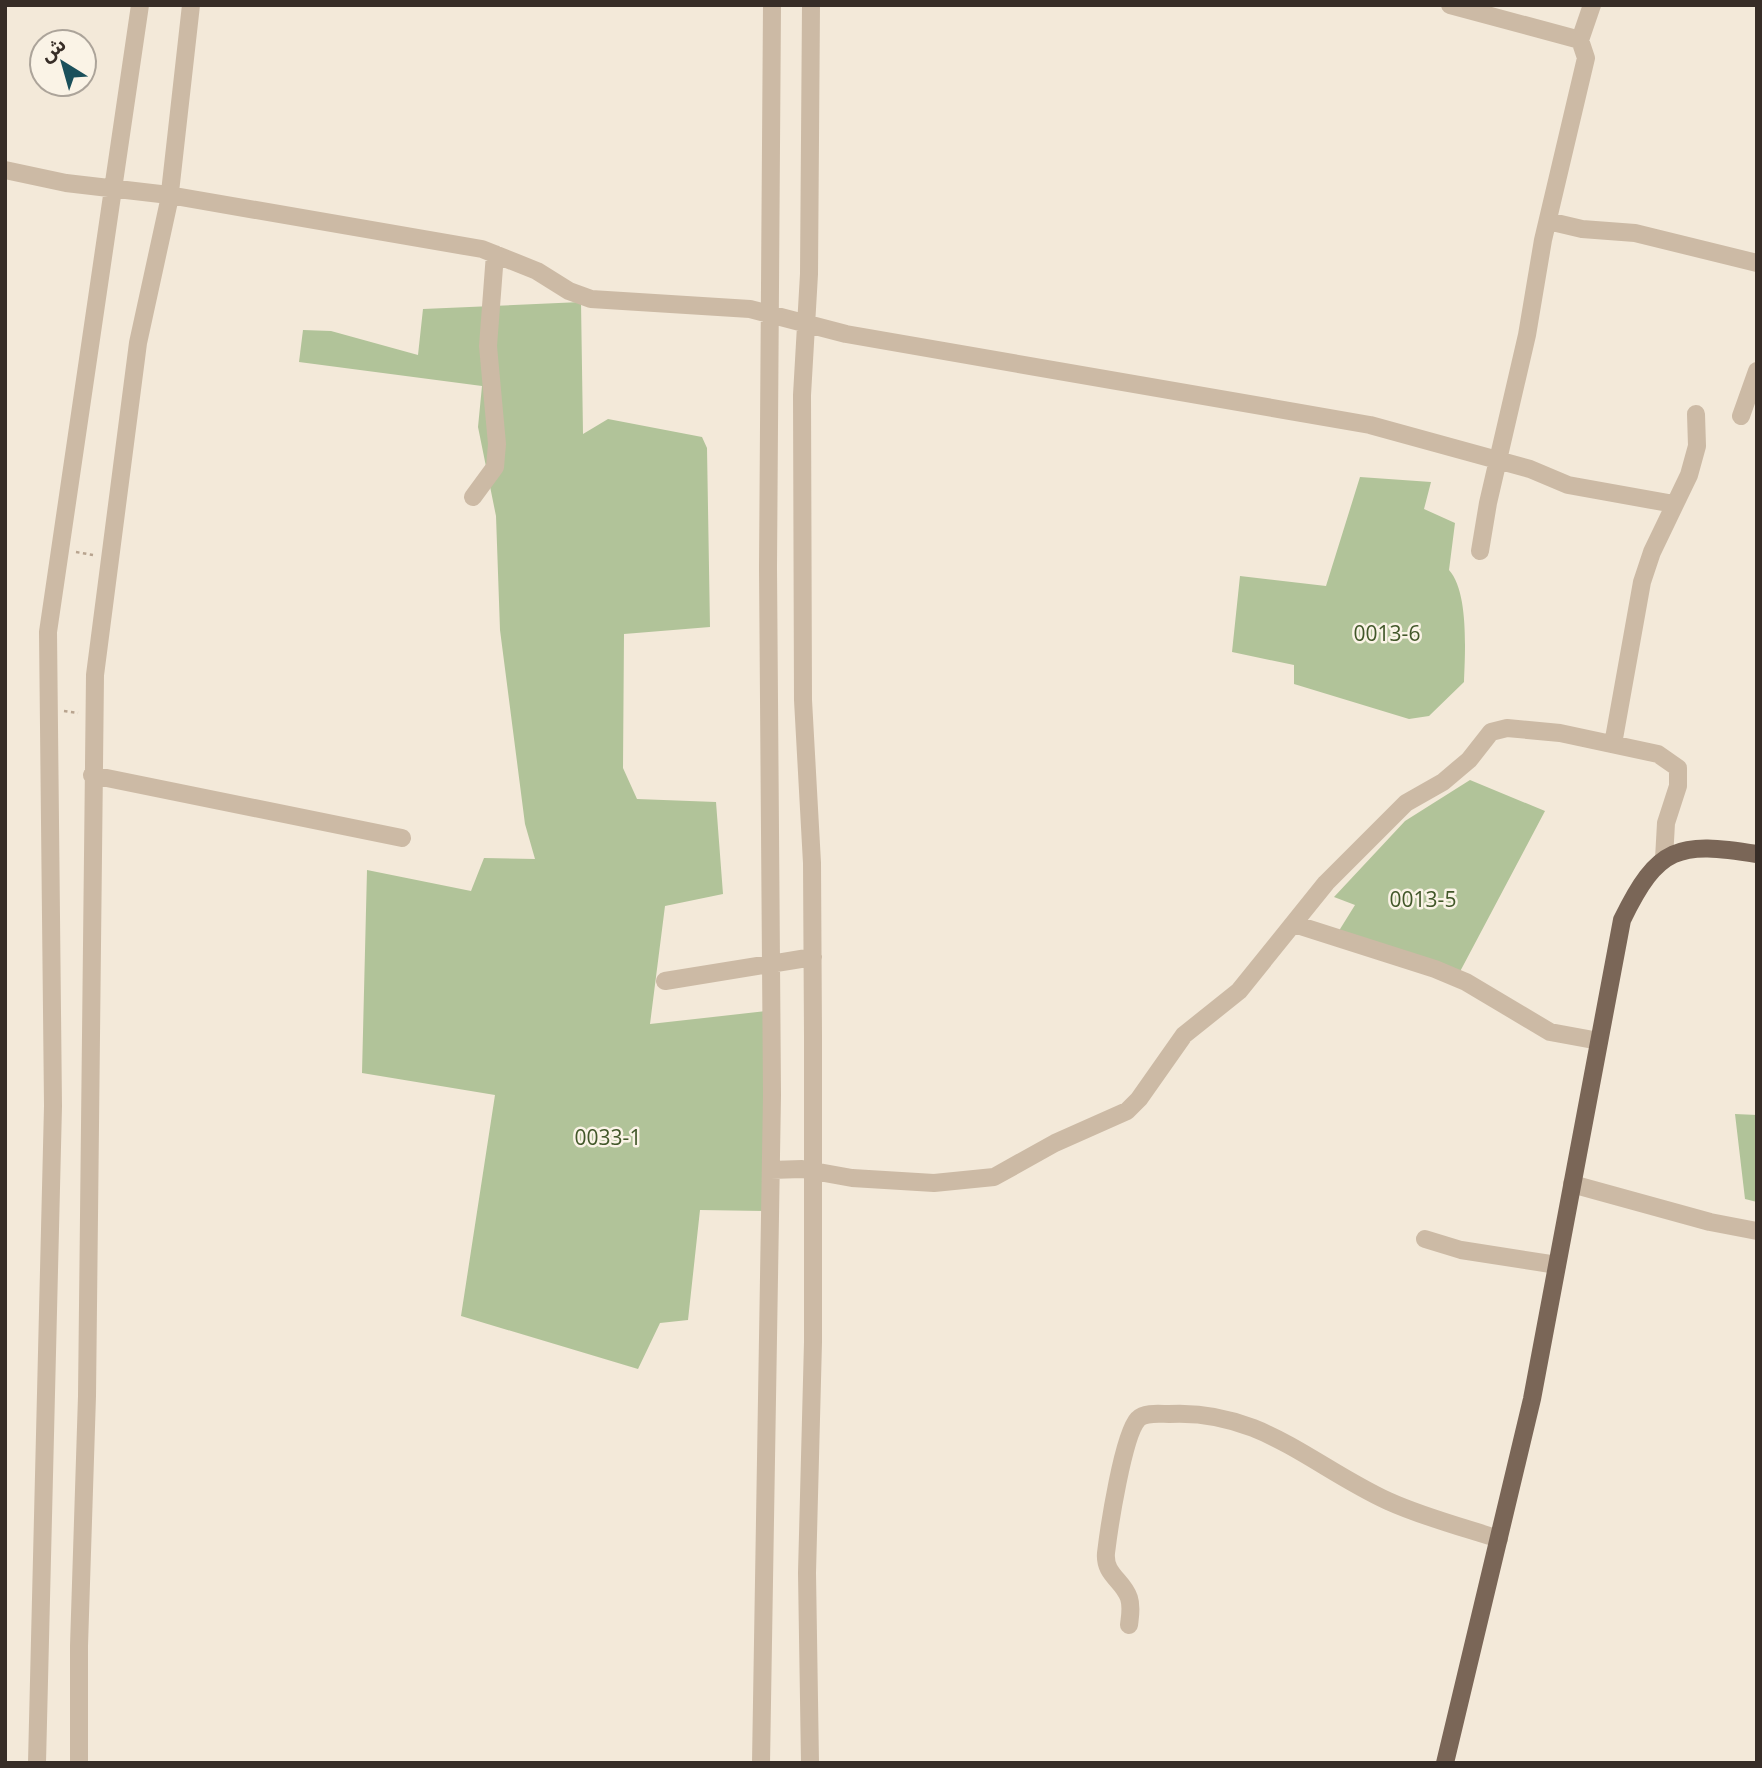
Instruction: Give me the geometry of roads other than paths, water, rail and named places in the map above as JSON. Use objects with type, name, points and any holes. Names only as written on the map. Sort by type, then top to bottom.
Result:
[{"type":"main road","points":[[1445,1763],[1532,1399],[1622,920],[1640,883],[1664,859],[1688,848],[1714,847],[1757,855]]},
{"type":"street","points":[[37,1763],[46,1273],[53,1106],[51,708],[48,632],[58,550],[122,188],[140,5]]},
{"type":"street","points":[[79,1763],[79,1646],[87,1396],[92,775],[98,643],[138,343],[191,5]]},
{"type":"street","points":[[761,1763],[775,1170],[771,961],[768,314],[772,5]]},
{"type":"street","points":[[810,1763],[807,1573],[813,1342],[807,1170],[813,957],[812,863],[803,700],[803,395],[811,5]]},
{"type":"street","points":[[1450,5],[1580,40]]},
{"type":"street","points":[[1480,551],[1548,221],[1586,58],[1580,40],[1592,5]]},
{"type":"street","points":[[5,170],[66,183],[122,188],[482,249],[537,271],[569,291],[591,299],[732,308],[768,314],[846,334],[1370,425],[1499,460],[1568,485],[1674,504]]},
{"type":"street","points":[[1548,221],[1582,229],[1635,233],[1757,263]]},
{"type":"street","points":[[473,497],[495,467],[497,444],[488,346],[495,254]]},
{"type":"street","points":[[1741,416],[1757,371]]},
{"type":"street","points":[[1613,744],[1642,582],[1694,459],[1696,414]]},
{"type":"street","points":[[775,1170],[807,1170],[852,1178],[934,1183],[975,1181],[994,1177],[1055,1143],[1126,1111],[1139,1099],[1184,1035],[1239,991],[1326,883],[1406,803],[1443,782],[1469,760],[1492,732],[1507,728],[1560,733],[1658,754],[1678,768],[1678,786],[1666,823],[1664,859]]},
{"type":"street","points":[[92,775],[402,838]]},
{"type":"street","points":[[1294,924],[1446,973],[1549,1032],[1599,1041]]},
{"type":"street","points":[[665,981],[735,971],[771,961],[813,957]]},
{"type":"street","points":[[1572,1184],[1710,1222],[1757,1231]]},
{"type":"street","points":[[1424,1239],[1461,1250],[1557,1265]]},
{"type":"street","points":[[1129,1625],[1131,1602],[1120,1583],[1109,1573],[1106,1557],[1115,1495],[1134,1425],[1146,1415],[1174,1413],[1218,1418],[1261,1429],[1386,1500],[1499,1539]]},
{"type":"park label","name":"0013-6","points":[[1387,633]]},
{"type":"park label","name":"0013-5","points":[[1423,899]]},
{"type":"park label","name":"0033-1","points":[[608,1137]]}]
